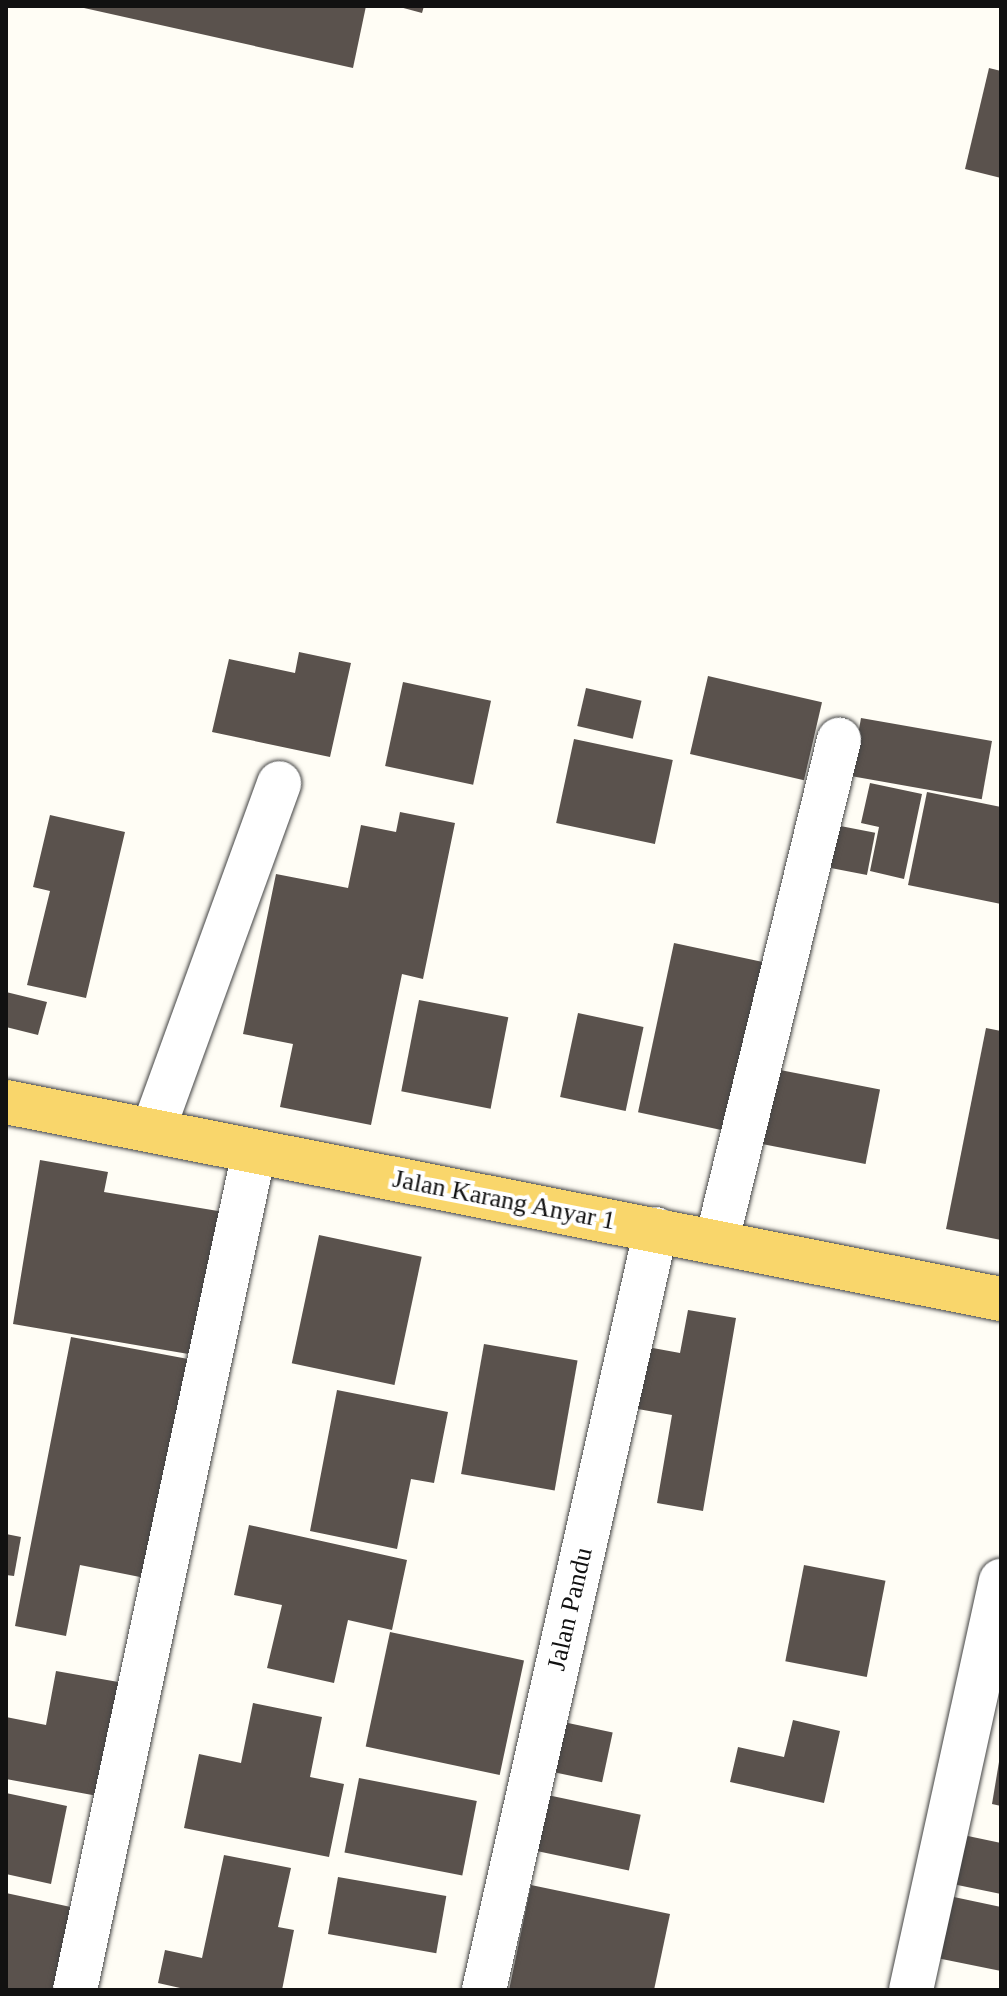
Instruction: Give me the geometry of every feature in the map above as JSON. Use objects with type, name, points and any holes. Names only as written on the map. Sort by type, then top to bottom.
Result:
[{"type":"main road","name":"Jalan Karang Anyar 1","points":[[6,1102],[717,1240],[1001,1299]]},
{"type":"street","points":[[717,1240],[839,740]]},
{"type":"street","points":[[153,1130],[279,783]]},
{"type":"street","points":[[75,1990],[254,1152]]},
{"type":"street","name":"Jalan Pandu","points":[[484,1990],[656,1229]]},
{"type":"street","points":[[911,1990],[1001,1581]]},
{"type":"building","points":[[75,6],[366,6],[353,68]]},
{"type":"building","points":[[396,6],[424,6],[422,13]]},
{"type":"building","points":[[989,68],[1001,71],[1001,178],[965,169]]},
{"type":"building","points":[[299,652],[351,663],[330,757],[212,732],[229,659],[295,673]]},
{"type":"building","points":[[708,676],[822,702],[804,780],[690,754]]},
{"type":"building","points":[[403,682],[491,701],[473,785],[385,766]]},
{"type":"building","points":[[586,688],[642,701],[633,739],[577,726]]},
{"type":"building","points":[[861,718],[992,741],[982,799],[851,776]]},
{"type":"building","points":[[574,739],[673,760],[655,844],[556,823]]},
{"type":"building","points":[[870,783],[922,794],[904,879],[870,871],[879,827],[861,823]]},
{"type":"building","points":[[927,792],[1001,807],[1001,904],[908,885]]},
{"type":"building","points":[[400,812],[455,823],[423,979],[402,974],[371,1125],[280,1107],[293,1044],[243,1034],[276,874],[348,888],[361,825],[396,832]]},
{"type":"building","points":[[50,815],[125,832],[86,998],[27,985],[50,891],[33,887]]},
{"type":"building","points":[[830,824],[875,833],[867,875],[822,866]]},
{"type":"building","points":[[674,943],[768,963],[732,1132],[638,1112]]},
{"type":"building","points":[[6,992],[47,1002],[38,1035],[6,1027]]},
{"type":"building","points":[[419,1000],[508,1017],[491,1109],[401,1091]]},
{"type":"building","points":[[578,1013],[644,1027],[626,1111],[560,1097]]},
{"type":"building","points":[[986,1028],[1001,1031],[1001,1240],[946,1229]]},
{"type":"building","points":[[775,1069],[880,1089],[866,1164],[760,1144]]},
{"type":"building","points":[[40,1160],[108,1172],[104,1192],[230,1213],[206,1357],[13,1324]]},
{"type":"building","points":[[319,1235],[422,1257],[394,1385],[292,1363]]},
{"type":"building","points":[[688,1310],[736,1318],[703,1511],[657,1503],[672,1415],[632,1408],[642,1346],[680,1353]]},
{"type":"building","points":[[71,1337],[188,1359],[145,1578],[80,1565],[66,1636],[15,1626]]},
{"type":"building","points":[[484,1344],[578,1360],[555,1490],[461,1474]]},
{"type":"building","points":[[337,1390],[448,1412],[434,1483],[411,1479],[397,1549],[310,1531]]},
{"type":"building","points":[[249,1525],[407,1560],[392,1630],[348,1620],[334,1683],[267,1668],[282,1605],[234,1595]]},
{"type":"building","points":[[6,1534],[21,1537],[14,1576],[6,1575]]},
{"type":"building","points":[[804,1565],[885,1581],[867,1677],[785,1661]]},
{"type":"building","points":[[390,1632],[524,1660],[500,1775],[366,1746]]},
{"type":"building","points":[[56,1671],[124,1683],[103,1797],[6,1779],[6,1717],[46,1725]]},
{"type":"building","points":[[253,1703],[322,1717],[310,1777],[344,1784],[329,1857],[184,1828],[199,1754],[241,1763]]},
{"type":"building","points":[[554,1720],[613,1732],[602,1782],[543,1770]]},
{"type":"building","points":[[793,1720],[840,1731],[824,1803],[730,1782],[738,1747],[784,1757]]},
{"type":"building","points":[[1001,1762],[1001,1806],[992,1804]]},
{"type":"building","points":[[359,1778],[477,1801],[462,1876],[344,1853]]},
{"type":"building","points":[[6,1793],[67,1806],[51,1884],[6,1874]]},
{"type":"building","points":[[538,1793],[641,1815],[629,1871],[526,1849]]},
{"type":"building","points":[[949,1832],[1001,1843],[1001,1894],[938,1881]]},
{"type":"building","points":[[224,1855],[291,1868],[278,1927],[294,1930],[282,1990],[189,1990],[158,1983],[165,1950],[202,1958]]},
{"type":"building","points":[[338,1877],[446,1896],[436,1953],[328,1934]]},
{"type":"building","points":[[531,1885],[670,1914],[654,1990],[509,1990]]},
{"type":"building","points":[[6,1893],[80,1909],[63,1990],[6,1990]]},
{"type":"building","points":[[935,1893],[1001,1907],[1001,1971],[922,1955]]}]
